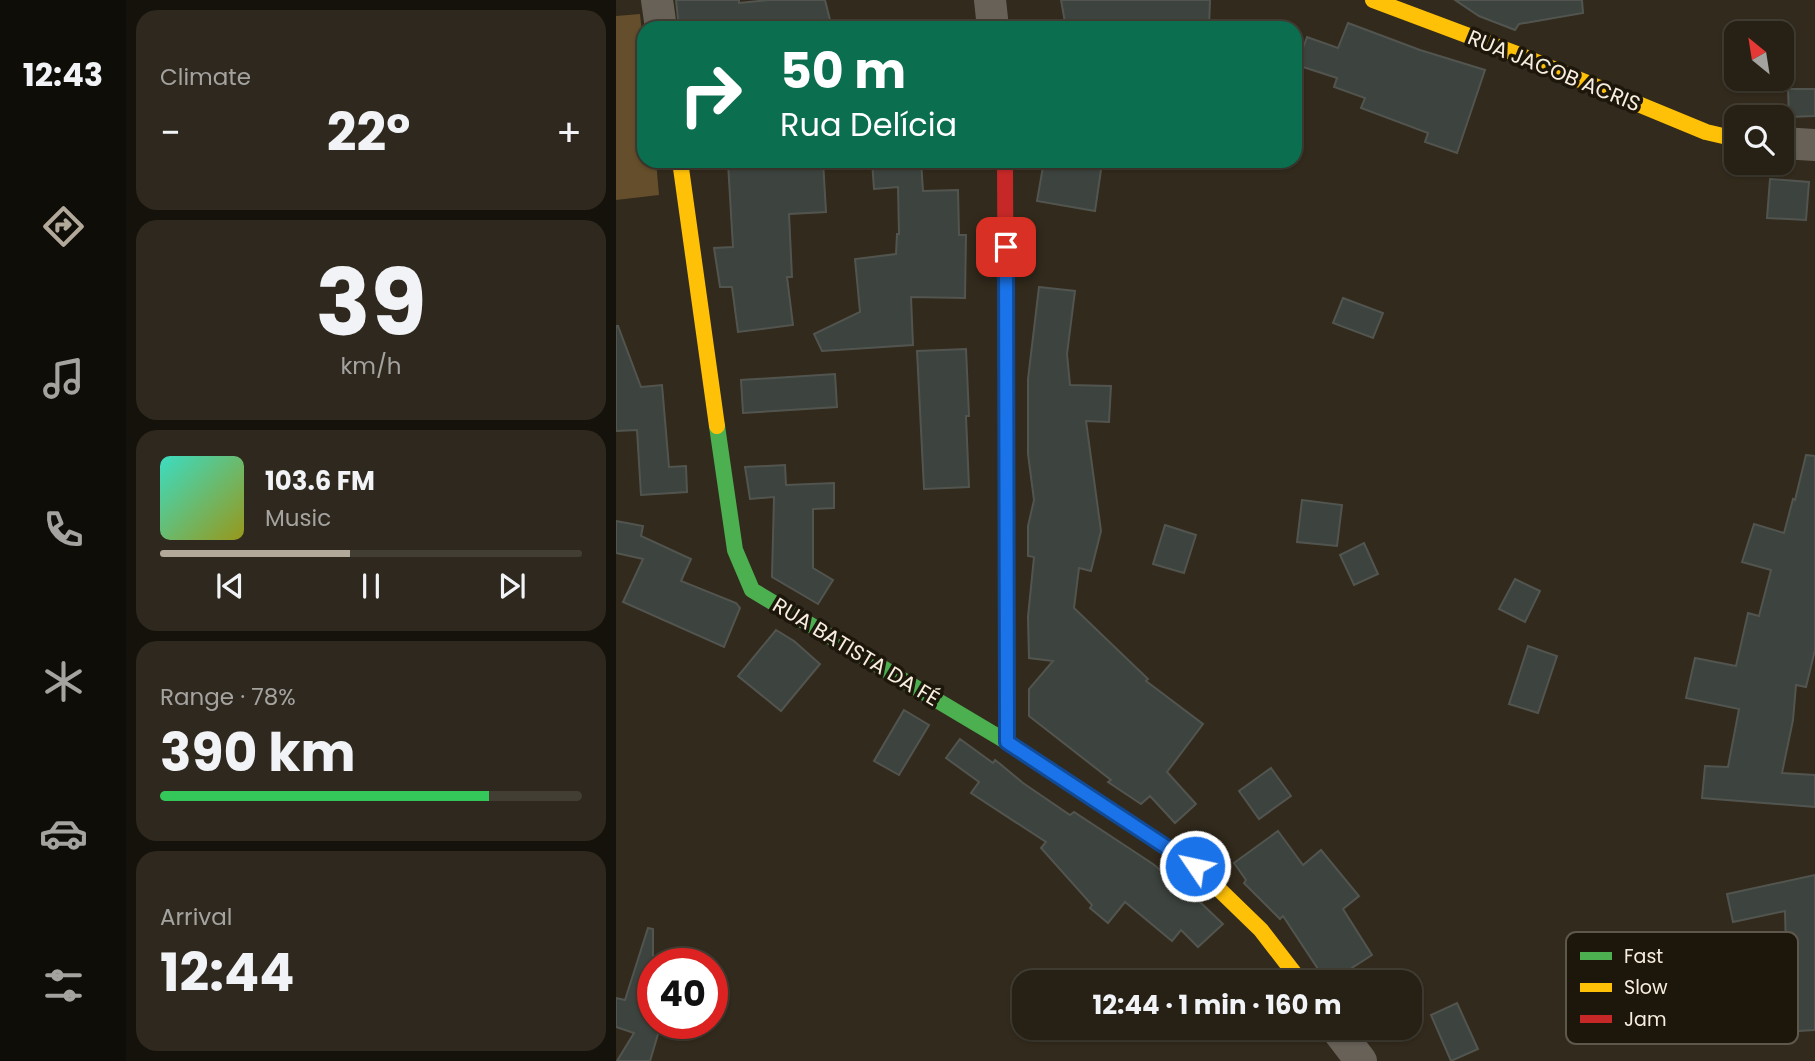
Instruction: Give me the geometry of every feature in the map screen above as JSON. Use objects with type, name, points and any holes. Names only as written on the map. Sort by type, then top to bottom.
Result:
[{"type":"street","points":[[657,0],[660,21]]},
{"type":"street","points":[[990,0],[992,21]]},
{"type":"street","name":"RUA JACOB ACRIS","points":[[1373,0],[1517,54],[1706,132],[1724,136]]},
{"type":"street","points":[[1794,144],[1815,145]]},
{"type":"street","name":"RUA BATISTA DA FÉ","points":[[681,168],[735,550],[752,590],[1007,742],[1195,866],[1261,930],[1292,970]]},
{"type":"street","points":[[1005,168],[1007,742]]},
{"type":"street","points":[[1345,1040],[1361,1061]]},
{"type":"shaded area","points":[[640,14],[641,21],[637,21],[637,168],[657,168],[659,195],[616,200],[616,16]]},
{"type":"building","points":[[676,0],[739,0],[739,3],[825,0],[830,21],[678,21]]},
{"type":"building","points":[[1061,0],[1210,0],[1209,21],[1065,21]]},
{"type":"building","points":[[1455,0],[1582,0],[1583,13],[1519,24],[1515,30],[1479,16]]},
{"type":"building","points":[[1348,23],[1420,50],[1485,70],[1457,153],[1425,142],[1428,133],[1361,108],[1365,98],[1334,87],[1337,78],[1302,67],[1302,51],[1307,37],[1338,48]]},
{"type":"building","points":[[1815,89],[1815,116],[1794,117],[1794,105],[1789,105],[1788,91]]},
{"type":"building","points":[[728,168],[823,168],[826,212],[789,214],[792,277],[787,277],[793,325],[738,332],[732,287],[720,287],[714,248],[733,247]]},
{"type":"building","points":[[872,168],[921,168],[923,191],[958,190],[959,235],[966,235],[965,298],[911,297],[913,345],[822,351],[814,334],[860,312],[855,259],[896,254],[899,234],[898,187],[874,189]]},
{"type":"building","points":[[1043,168],[1101,168],[1095,211],[1037,201]]},
{"type":"building","points":[[1770,179],[1809,182],[1806,220],[1767,218]]},
{"type":"building","points":[[1039,287],[1075,291],[1067,354],[1070,385],[1111,386],[1109,422],[1086,421],[1101,531],[1091,571],[1079,568],[1074,608],[1148,679],[1146,681],[1203,724],[1167,772],[1196,804],[1175,823],[1150,796],[1141,804],[1108,782],[1111,780],[1029,716],[1029,689],[1053,661],[1029,658],[1028,617],[1034,557],[1028,556],[1028,526],[1034,500],[1028,454],[1028,379]]},
{"type":"building","points":[[1343,298],[1383,313],[1373,338],[1333,323]]},
{"type":"building","points":[[616,326],[641,387],[662,385],[669,467],[686,466],[687,492],[641,495],[637,430],[616,431]]},
{"type":"building","points":[[966,349],[969,487],[924,489],[917,351]]},
{"type":"building","points":[[835,374],[837,407],[743,413],[741,380]]},
{"type":"building","points":[[1806,455],[1815,456],[1815,650],[1806,687],[1796,685],[1793,720],[1782,773],[1815,775],[1815,807],[1702,798],[1705,766],[1728,767],[1739,709],[1686,698],[1695,658],[1736,666],[1748,613],[1759,616],[1771,570],[1742,562],[1754,524],[1784,533]]},
{"type":"building","points":[[785,465],[786,485],[834,483],[834,508],[813,509],[813,568],[833,580],[818,604],[772,577],[774,497],[750,499],[745,467]]},
{"type":"building","points":[[1302,500],[1342,505],[1337,546],[1297,542]]},
{"type":"building","points":[[616,521],[643,526],[641,536],[691,559],[681,581],[736,603],[740,608],[724,647],[623,602],[643,559],[616,553]]},
{"type":"building","points":[[1165,525],[1196,535],[1184,573],[1153,564]]},
{"type":"building","points":[[1364,543],[1378,574],[1354,585],[1340,555]]},
{"type":"building","points":[[1515,579],[1540,591],[1525,622],[1499,609]]},
{"type":"building","points":[[776,630],[794,641],[820,664],[781,711],[738,676]]},
{"type":"building","points":[[1528,646],[1557,656],[1538,713],[1509,704]]},
{"type":"building","points":[[904,710],[929,725],[899,775],[874,761]]},
{"type":"building","points":[[960,739],[993,763],[995,760],[1070,815],[1074,812],[1153,864],[1223,924],[1198,947],[1181,930],[1172,941],[1125,902],[1108,923],[1090,908],[1092,905],[1041,848],[1046,842],[971,793],[979,782],[946,758]]},
{"type":"building","points":[[1271,768],[1291,796],[1259,819],[1239,791]]},
{"type":"building","points":[[1278,831],[1303,865],[1321,850],[1359,896],[1343,909],[1372,955],[1349,970],[1318,970],[1283,916],[1280,919],[1244,883],[1246,880],[1234,863]]},
{"type":"building","points":[[1815,875],[1815,1030],[1798,1031],[1798,932],[1786,932],[1785,911],[1733,922],[1727,894]]},
{"type":"building","points":[[648,928],[653,929],[653,948],[642,948]]},
{"type":"building","points":[[637,962],[637,1039],[657,1039],[650,1061],[617,1061],[634,1033],[616,1027],[616,998],[625,1000]]},
{"type":"building","points":[[1457,1003],[1478,1049],[1451,1061],[1431,1015]]},
{"type":"traffic: fast","points":[[717,426],[735,550],[752,590],[1046,768]]},
{"type":"traffic: fast","points":[[1007,633],[1007,742]]},
{"type":"traffic: slow","points":[[1373,0],[1517,54],[1706,132],[1724,136]]},
{"type":"traffic: slow","points":[[681,168],[717,426]]},
{"type":"traffic: slow","points":[[1046,768],[1195,866],[1261,930],[1292,970]]},
{"type":"traffic: jam","points":[[1005,168],[1007,633]]},
{"type":"route","points":[[1006,247],[1007,742],[1195,866]]}]
